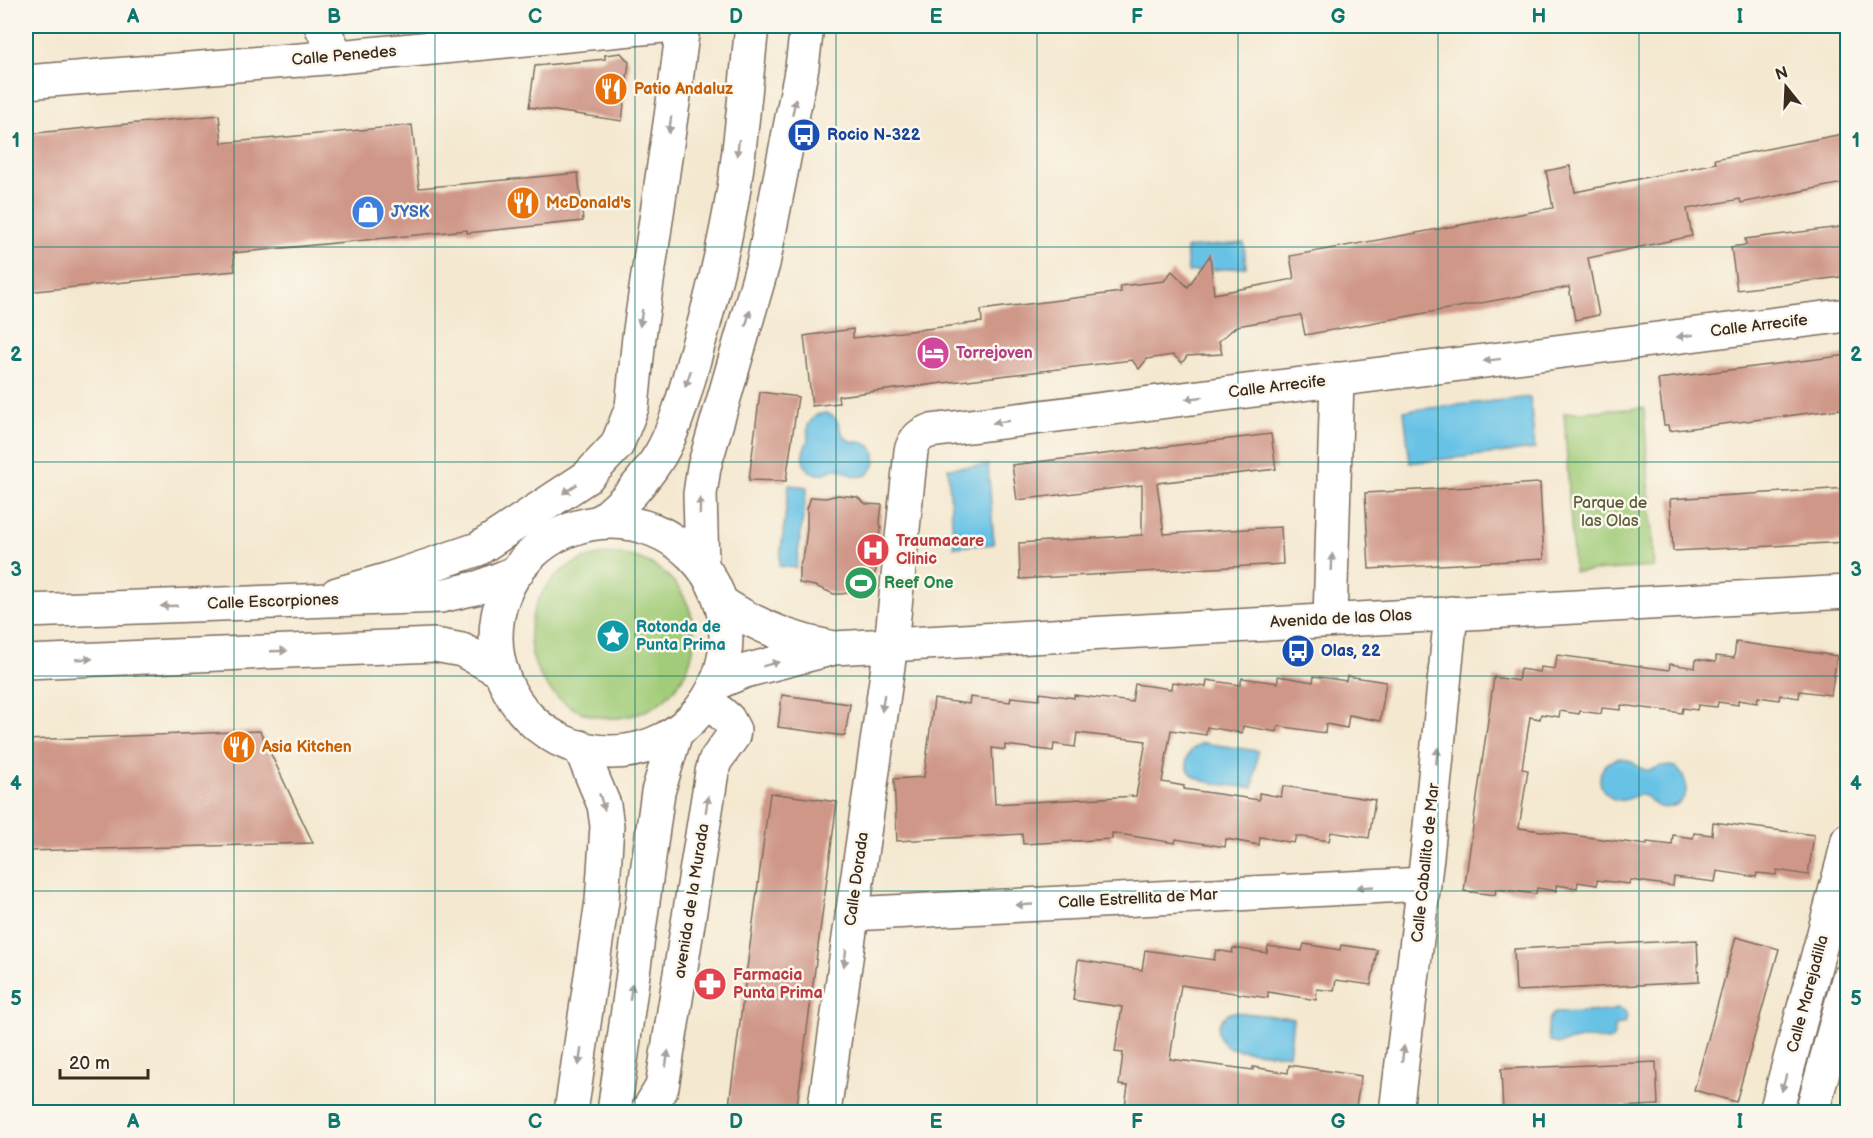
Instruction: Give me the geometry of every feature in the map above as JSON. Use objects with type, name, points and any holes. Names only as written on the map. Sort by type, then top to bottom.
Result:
[{"type":"main road","points":[[321,26],[338,57]]},
{"type":"main road","name":"Calle Penedes","points":[[26,82],[338,57],[663,26]]},
{"type":"main road","points":[[312,602],[478,549],[587,477],[617,446],[632,407],[639,337],[683,26]]},
{"type":"main road","points":[[600,522],[622,504],[644,479],[662,453],[692,369],[712,294],[734,189],[752,26]]},
{"type":"main road","points":[[702,565],[700,504],[704,467],[763,264],[802,67],[807,26]]},
{"type":"main road","name":"Calle Arrecife","points":[[891,645],[911,451],[913,443],[923,433],[1848,315]]},
{"type":"main road","points":[[1330,620],[1337,379]]},
{"type":"main road","points":[[600,522],[624,522],[646,527],[667,536],[686,549],[702,565],[722,603],[726,630],[724,657],[711,692],[693,718],[676,732],[654,743],[630,750],[605,751],[580,747],[562,740],[544,730],[526,714],[512,694],[502,672],[497,646],[498,620],[504,594],[517,572],[533,552],[553,537],[576,528],[600,522]]},
{"type":"main road","name":"Calle Escorpiones","points":[[26,611],[441,596],[480,587],[517,572]]},
{"type":"main road","name":"Avenida de las Olas","points":[[711,692],[745,671],[834,648],[1848,592]]},
{"type":"main road","name":"Avenida de las Olas","points":[[722,603],[744,617],[804,642],[834,648]]},
{"type":"main road","name":"Calle Caballito de Mar","points":[[1396,1113],[1424,884],[1451,613]]},
{"type":"main road","points":[[26,662],[435,645],[462,650],[502,672]]},
{"type":"main road","name":"Calle Dorada","points":[[824,1113],[891,645]]},
{"type":"main road","name":"avenida de la Murada","points":[[647,1113],[662,1087],[712,772],[734,730],[711,692]]},
{"type":"main road","points":[[614,1113],[658,792],[676,732]]},
{"type":"main road","points":[[571,1113],[602,901],[607,826],[604,805],[580,747]]},
{"type":"main road","name":"Calle Marejadilla","points":[[1776,1113],[1848,840]]},
{"type":"main road","name":"Calle Estrellita de Mar","points":[[852,914],[1424,884]]},
{"type":"main road","points":[[1812,1113],[1842,1020],[1848,980]]},
{"type":"main road","points":[[1803,1013],[1842,1020]]},
{"type":"green space","name":"Parque de las Olas","points":[[1644,408],[1654,567],[1574,572],[1564,413]]},
{"type":"green space","points":[[612,554],[643,560],[670,578],[688,605],[694,636],[688,667],[670,694],[643,712],[612,718],[581,712],[554,694],[536,667],[530,636],[536,605],[554,578],[581,560]]},
{"type":"water","points":[[1244,243],[1246,267],[1188,272],[1186,248]]},
{"type":"water","points":[[1530,397],[1535,449],[1410,463],[1404,411]]},
{"type":"water","points":[[826,413],[835,418],[848,440],[864,443],[873,449],[875,463],[867,475],[856,476],[840,469],[818,474],[806,467],[803,451],[808,440],[808,425],[816,415]]},
{"type":"water","points":[[988,465],[994,544],[954,547],[948,468]]},
{"type":"water","points":[[789,485],[807,487],[796,568],[779,566]]},
{"type":"water","points":[[1203,743],[1258,751],[1253,788],[1211,783],[1193,775],[1188,768],[1187,759],[1193,749]]},
{"type":"water","points":[[1619,758],[1628,760],[1646,770],[1661,766],[1675,767],[1686,783],[1682,800],[1664,808],[1641,795],[1623,800],[1610,797],[1601,786],[1600,777],[1606,764]]},
{"type":"water","points":[[1618,1008],[1625,1011],[1627,1018],[1625,1023],[1615,1026],[1611,1040],[1581,1039],[1558,1044],[1550,1041],[1549,1022],[1555,1013],[1610,1011]]},
{"type":"water","points":[[1233,1012],[1293,1018],[1289,1055],[1247,1051],[1226,1046],[1219,1036],[1219,1026],[1223,1018]]},
{"type":"building","points":[[621,53],[629,62],[622,121],[529,107],[535,66],[605,59],[605,55]]},
{"type":"building","points":[[219,115],[222,143],[412,125],[419,188],[578,173],[583,221],[233,253],[235,271],[26,292],[26,134]]},
{"type":"building","points":[[1848,133],[1848,182],[1741,203],[1740,199],[1687,209],[1692,236],[1588,258],[1599,315],[1575,320],[1569,287],[1305,335],[1301,315],[1237,326],[1219,341],[1222,354],[1187,356],[1182,363],[1173,355],[1147,359],[1139,369],[1132,360],[838,396],[839,403],[812,406],[804,336],[853,329],[853,338],[982,322],[981,310],[1121,292],[1120,286],[1164,281],[1172,271],[1188,287],[1210,255],[1214,294],[1294,279],[1290,256],[1553,208],[1546,171],[1570,166],[1575,192],[1716,163],[1715,159]]},
{"type":"building","points":[[1848,226],[1848,276],[1737,290],[1731,247],[1746,245],[1745,239]]},
{"type":"building","points":[[1848,355],[1848,408],[1669,431],[1668,425],[1664,425],[1658,379]]},
{"type":"building","points":[[760,392],[798,397],[786,481],[749,480]]},
{"type":"building","points":[[1271,434],[1276,469],[1157,483],[1164,534],[1281,527],[1283,564],[1020,579],[1019,543],[1142,535],[1142,485],[1017,500],[1012,465]]},
{"type":"building","points":[[1540,483],[1544,559],[1369,569],[1365,493]]},
{"type":"building","points":[[1848,488],[1848,542],[1673,551],[1670,499]]},
{"type":"building","points":[[838,495],[857,497],[866,504],[882,505],[881,529],[877,541],[881,550],[875,556],[876,570],[871,593],[855,591],[834,594],[815,586],[799,583],[799,568],[804,553],[807,529],[807,509],[811,497],[826,498]]},
{"type":"building","points":[[1736,642],[1837,656],[1831,695],[1800,691],[1799,698],[1780,695],[1779,700],[1758,697],[1757,703],[1738,700],[1738,705],[1718,702],[1717,707],[1698,705],[1697,710],[1683,708],[1682,713],[1621,705],[1621,710],[1602,708],[1601,714],[1560,711],[1559,717],[1541,714],[1540,719],[1530,717],[1522,769],[1528,770],[1519,828],[1647,845],[1647,842],[1672,845],[1673,835],[1693,838],[1694,833],[1712,835],[1713,822],[1814,835],[1808,875],[1777,870],[1776,875],[1757,873],[1756,877],[1717,871],[1715,882],[1674,877],[1673,886],[1630,880],[1629,884],[1597,880],[1597,885],[1578,882],[1577,888],[1556,885],[1556,891],[1537,888],[1536,894],[1496,889],[1495,895],[1464,891],[1494,677],[1518,681],[1520,669],[1540,672],[1541,667],[1555,669],[1557,655],[1669,670],[1670,664],[1695,668],[1696,659],[1716,662],[1716,656],[1734,658]]},
{"type":"building","points":[[1278,676],[1313,682],[1314,676],[1346,681],[1347,676],[1386,682],[1380,721],[1349,715],[1347,728],[1326,724],[1325,733],[1278,726],[1277,732],[1243,726],[1242,733],[1207,727],[1206,735],[1171,730],[1162,782],[1184,786],[1184,789],[1259,800],[1259,793],[1281,797],[1283,786],[1375,800],[1369,838],[1331,832],[1329,841],[1296,836],[1294,843],[1260,837],[1259,845],[1226,839],[1225,847],[1176,839],[1175,843],[1112,833],[1112,839],[1023,844],[1022,834],[897,841],[894,779],[924,777],[934,699],[969,704],[970,697],[1010,702],[1011,697],[1039,700],[1040,693],[1132,702],[1135,684],[1171,689],[1172,682],[1206,687],[1207,680],[1240,685],[1242,678],[1278,683]],"holes":[[[1077,733],[1146,741],[1136,796],[995,804],[992,748],[1005,750],[1005,745],[1053,751],[1054,744],[1075,747]]]},
{"type":"building","points":[[782,695],[850,704],[845,736],[778,727]]},
{"type":"building","points":[[260,731],[313,843],[26,851],[26,740]]},
{"type":"building","points":[[770,793],[837,802],[796,1113],[728,1113]]},
{"type":"building","points":[[1736,937],[1779,949],[1736,1102],[1694,1090]]},
{"type":"building","points":[[1697,940],[1699,982],[1516,991],[1514,949]]},
{"type":"building","points":[[1304,944],[1340,950],[1341,945],[1377,950],[1371,985],[1336,980],[1334,991],[1317,989],[1316,1000],[1268,992],[1268,998],[1181,985],[1170,1059],[1253,1070],[1253,1067],[1288,1073],[1289,1065],[1361,1076],[1355,1113],[1318,1107],[1317,1113],[1124,1113],[1128,1086],[1119,1085],[1123,1053],[1115,1052],[1122,1007],[1073,1000],[1078,960],[1142,970],[1145,950],[1214,960],[1216,950],[1232,953],[1233,948],[1267,953],[1268,946],[1302,951]]},
{"type":"building","points":[[1656,1062],[1658,1105],[1503,1113],[1501,1069]]},
{"type":"place","name":"Patio Andaluz","points":[[611,89]]},
{"type":"place","name":"Rocio N-322","points":[[804,135]]},
{"type":"place","name":"McDonald's","points":[[523,203]]},
{"type":"place","name":"JYSK","points":[[368,212]]},
{"type":"place","name":"Torrejoven","points":[[933,353]]},
{"type":"place","name":"Traumacare Clinic","points":[[873,550]]},
{"type":"place","name":"Reef One","points":[[861,583]]},
{"type":"place","name":"Rotonda de Punta Prima","points":[[613,636]]},
{"type":"place","name":"Olas, 22","points":[[1298,651]]},
{"type":"place","name":"Asia Kitchen","points":[[239,747]]},
{"type":"place","name":"Farmacia Punta Prima","points":[[710,984]]}]
